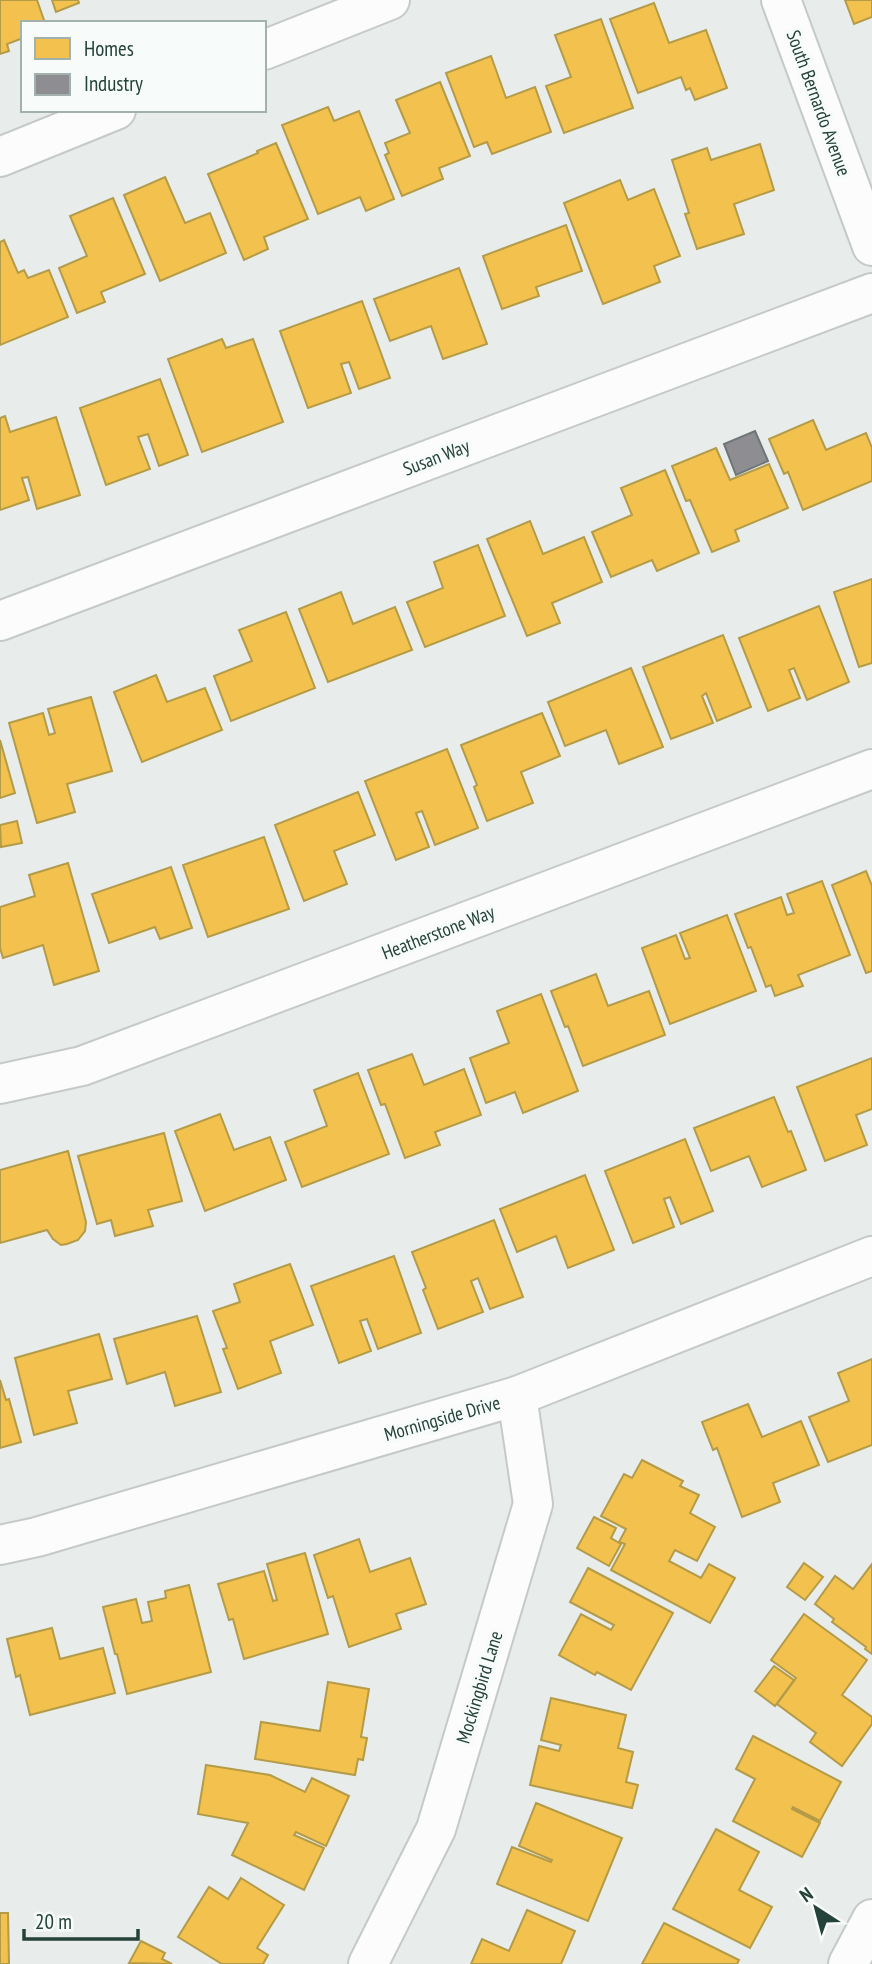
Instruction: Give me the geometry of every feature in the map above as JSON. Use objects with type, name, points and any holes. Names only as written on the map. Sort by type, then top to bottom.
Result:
[{"type":"street","points":[[266,49],[390,0]]},
{"type":"street","name":"South Bernardo Avenue","points":[[781,0],[872,246]]},
{"type":"street","points":[[0,157],[111,112]]},
{"type":"street","name":"Susan Way","points":[[0,621],[872,293]]},
{"type":"street","name":"Heatherstone Way","points":[[0,1084],[82,1066],[872,769]]},
{"type":"street","name":"Morningside Drive","points":[[0,1545],[37,1537],[517,1396],[872,1256]]},
{"type":"street","name":"Mockingbird Lane","points":[[368,1964],[436,1829],[533,1504],[517,1396]]},
{"type":"street","points":[[848,1964],[872,1919]]},
{"type":"building: Homes","points":[[0,0],[37,0],[44,21],[21,21],[21,39],[7,44],[9,51],[0,54]]},
{"type":"building: Homes","points":[[52,0],[78,0],[79,3],[56,12]]},
{"type":"building: Homes","points":[[845,0],[872,0],[872,17],[854,24]]},
{"type":"building: Homes","points":[[654,3],[669,43],[706,30],[727,88],[695,100],[690,88],[686,90],[681,77],[638,93],[610,19]]},
{"type":"building: Homes","points":[[601,19],[633,108],[564,133],[546,86],[571,77],[555,35]]},
{"type":"building: Homes","points":[[491,56],[506,98],[535,87],[551,132],[492,154],[487,142],[474,147],[446,73]]},
{"type":"building: Homes","points":[[440,82],[470,156],[439,168],[443,179],[402,196],[385,155],[389,153],[385,143],[410,133],[396,100]]},
{"type":"building: Homes","points":[[328,107],[334,121],[359,111],[394,199],[366,211],[360,197],[318,214],[282,125]]},
{"type":"building: Homes","points":[[276,143],[308,219],[264,237],[268,249],[244,260],[208,174]]},
{"type":"building: Homes","points":[[760,144],[774,190],[734,204],[744,234],[697,249],[672,160],[707,148],[711,160]]},
{"type":"building: Homes","points":[[165,177],[185,223],[210,213],[226,253],[160,281],[124,195]]},
{"type":"building: Homes","points":[[620,180],[628,200],[654,189],[680,256],[654,266],[660,282],[603,304],[564,203]]},
{"type":"building: Homes","points":[[113,198],[145,274],[101,292],[105,302],[77,313],[59,268],[87,256],[70,216]]},
{"type":"building: Homes","points":[[566,225],[582,271],[536,287],[539,296],[502,309],[483,256]]},
{"type":"building: Homes","points":[[4,240],[18,273],[24,270],[28,278],[49,270],[68,317],[0,345],[0,242]]},
{"type":"building: Homes","points":[[459,268],[487,344],[443,359],[431,326],[390,341],[374,299]]},
{"type":"building: Homes","points":[[362,301],[390,378],[359,389],[349,362],[341,364],[351,393],[308,408],[280,331]]},
{"type":"building: Homes","points":[[222,339],[226,348],[253,339],[283,422],[202,452],[168,359]]},
{"type":"building: Homes","points":[[160,379],[188,455],[159,466],[148,434],[138,437],[150,469],[106,485],[80,408]]},
{"type":"building: Homes","points":[[5,416],[10,432],[56,417],[80,495],[37,509],[28,477],[22,478],[29,500],[0,510],[0,418]]},
{"type":"building: Homes","points":[[813,420],[826,450],[866,433],[872,448],[872,481],[803,510],[788,472],[784,474],[769,439]]},
{"type":"building: Homes","points":[[716,448],[730,480],[769,464],[788,508],[735,530],[739,541],[712,552],[672,466]]},
{"type":"building: Homes","points":[[665,470],[699,553],[657,571],[652,560],[611,577],[592,532],[632,515],[621,488]]},
{"type":"building: Homes","points":[[530,521],[543,554],[584,537],[602,582],[552,603],[560,623],[527,636],[487,539]]},
{"type":"building: Homes","points":[[478,545],[505,616],[425,647],[407,602],[443,588],[434,562]]},
{"type":"building: Homes","points":[[872,579],[872,663],[859,667],[834,592]]},
{"type":"building: Homes","points":[[341,592],[353,624],[395,607],[412,650],[328,682],[299,609]]},
{"type":"building: Homes","points":[[819,606],[849,682],[807,700],[794,668],[789,670],[800,698],[768,711],[739,638]]},
{"type":"building: Homes","points":[[286,612],[315,688],[231,721],[214,676],[252,661],[239,630]]},
{"type":"building: Homes","points":[[723,635],[751,707],[717,721],[706,693],[702,696],[713,723],[671,739],[643,667]]},
{"type":"building: Homes","points":[[631,668],[663,747],[619,764],[606,730],[565,746],[548,702]]},
{"type":"building: Homes","points":[[156,675],[167,702],[205,688],[222,730],[142,762],[114,692]]},
{"type":"building: Homes","points":[[91,697],[112,771],[67,784],[75,812],[37,823],[9,723],[43,713],[49,735],[55,733],[48,709]]},
{"type":"building: Homes","points":[[542,713],[560,756],[521,772],[533,803],[487,821],[474,787],[477,785],[461,745]]},
{"type":"building: Homes","points":[[0,740],[15,793],[0,798]]},
{"type":"building: Homes","points":[[447,749],[478,828],[435,845],[422,811],[416,813],[429,847],[396,860],[365,781]]},
{"type":"building: Homes","points":[[358,792],[375,835],[334,851],[347,884],[304,901],[275,825]]},
{"type":"building: Homes","points":[[17,821],[22,843],[1,847],[0,825]]},
{"type":"building: Homes","points":[[264,837],[289,909],[208,937],[183,865]]},
{"type":"building: Homes","points":[[68,863],[99,971],[54,985],[43,945],[3,958],[0,948],[0,907],[35,896],[29,875]]},
{"type":"building: Homes","points":[[171,867],[192,928],[160,939],[155,927],[109,943],[92,894]]},
{"type":"building: Homes","points":[[866,871],[872,886],[872,971],[866,973],[832,885]]},
{"type":"building: Homes","points":[[822,881],[850,955],[798,975],[803,986],[775,996],[771,985],[766,987],[735,914],[781,897],[787,915],[794,913],[787,894]]},
{"type":"building: Homes","points":[[727,915],[756,991],[670,1024],[642,948],[676,935],[685,959],[690,958],[680,933]]},
{"type":"building: Homes","points":[[596,974],[608,1006],[649,991],[665,1035],[583,1066],[551,991]]},
{"type":"building: Homes","points":[[541,994],[578,1091],[523,1113],[515,1092],[486,1103],[470,1058],[509,1043],[497,1011]]},
{"type":"building: Homes","points":[[412,1054],[424,1085],[464,1069],[481,1115],[435,1132],[440,1145],[405,1158],[385,1104],[381,1105],[368,1070]]},
{"type":"building: Homes","points":[[872,1058],[872,1109],[856,1115],[867,1145],[825,1161],[797,1087]]},
{"type":"building: Homes","points":[[358,1073],[389,1154],[302,1187],[285,1142],[327,1126],[314,1090]]},
{"type":"building: Homes","points":[[774,1097],[806,1170],[762,1187],[749,1156],[711,1171],[694,1128]]},
{"type":"building: Homes","points":[[220,1114],[234,1150],[270,1137],[286,1180],[205,1211],[175,1131]]},
{"type":"building: Homes","points":[[164,1133],[182,1201],[148,1210],[153,1226],[115,1236],[111,1220],[97,1224],[78,1156]]},
{"type":"building: Homes","points":[[685,1139],[713,1211],[681,1224],[670,1197],[664,1199],[674,1227],[633,1243],[605,1171]]},
{"type":"building: Homes","points":[[68,1151],[86,1222],[85,1231],[78,1240],[61,1245],[47,1230],[0,1243],[0,1170]]},
{"type":"building: Homes","points":[[585,1175],[614,1250],[568,1268],[556,1236],[517,1252],[500,1209]]},
{"type":"building: Homes","points":[[494,1220],[523,1297],[490,1309],[478,1278],[471,1281],[483,1312],[438,1329],[412,1252]]},
{"type":"building: Homes","points":[[394,1256],[421,1333],[378,1349],[367,1319],[360,1321],[371,1351],[339,1363],[311,1286]]},
{"type":"building: Homes","points":[[290,1264],[313,1325],[270,1341],[281,1373],[238,1389],[213,1311],[240,1302],[234,1284]]},
{"type":"building: Homes","points":[[197,1316],[221,1392],[175,1406],[165,1372],[127,1384],[114,1339]]},
{"type":"building: Homes","points":[[99,1334],[112,1379],[68,1391],[77,1423],[34,1435],[15,1358]]},
{"type":"building: Homes","points":[[872,1359],[872,1445],[828,1462],[809,1417],[849,1401],[838,1373]]},
{"type":"building: Homes","points":[[0,1380],[6,1400],[9,1399],[21,1442],[0,1448]]},
{"type":"building: Homes","points":[[748,1404],[762,1437],[801,1421],[819,1465],[773,1483],[780,1502],[742,1517],[717,1448],[713,1450],[702,1422]]},
{"type":"building: Homes","points":[[642,1460],[683,1481],[680,1486],[699,1495],[690,1513],[715,1527],[697,1561],[675,1550],[669,1561],[701,1578],[709,1564],[735,1578],[710,1623],[611,1570],[625,1544],[619,1542],[626,1529],[601,1516],[624,1474],[632,1478]]},
{"type":"building: Homes","points":[[594,1517],[616,1528],[611,1538],[621,1544],[609,1566],[577,1548]]},
{"type":"building: Homes","points":[[359,1539],[370,1572],[410,1558],[426,1604],[396,1614],[401,1629],[349,1647],[333,1596],[328,1598],[314,1555]]},
{"type":"building: Homes","points":[[305,1553],[328,1634],[244,1659],[233,1619],[229,1620],[218,1584],[264,1571],[273,1601],[277,1600],[267,1564]]},
{"type":"building: Homes","points":[[804,1563],[823,1577],[805,1600],[787,1587]]},
{"type":"building: Homes","points":[[872,1564],[872,1654],[832,1622],[834,1619],[815,1604],[835,1576],[853,1589]]},
{"type":"building: Homes","points":[[588,1568],[673,1613],[631,1690],[597,1672],[595,1675],[559,1655],[581,1614],[611,1630],[614,1625],[570,1602]]},
{"type":"building: Homes","points":[[189,1585],[211,1672],[127,1694],[103,1607],[136,1599],[142,1623],[152,1621],[148,1602],[166,1598],[165,1591]]},
{"type":"building: Homes","points":[[804,1614],[867,1660],[842,1695],[872,1717],[872,1724],[842,1766],[810,1742],[816,1733],[777,1704],[796,1678],[771,1660]]},
{"type":"building: Homes","points":[[52,1628],[60,1659],[103,1648],[115,1693],[30,1715],[20,1675],[16,1677],[7,1639]]},
{"type":"building: Homes","points":[[774,1666],[794,1680],[775,1706],[755,1691]]},
{"type":"building: Homes","points":[[328,1682],[369,1689],[361,1737],[367,1738],[363,1760],[358,1759],[355,1775],[255,1759],[261,1722],[320,1731]]},
{"type":"building: Homes","points":[[551,1698],[626,1715],[618,1748],[633,1752],[626,1782],[638,1785],[632,1808],[530,1785],[539,1746],[559,1751],[561,1745],[541,1740]]},
{"type":"building: Homes","points":[[753,1736],[841,1782],[820,1821],[793,1807],[792,1809],[820,1823],[802,1857],[733,1821],[755,1779],[736,1769]]},
{"type":"building: Homes","points":[[206,1765],[270,1775],[305,1792],[312,1778],[349,1796],[326,1846],[296,1832],[294,1835],[324,1848],[304,1890],[232,1855],[248,1823],[198,1814]]},
{"type":"building: Homes","points":[[536,1803],[622,1838],[588,1921],[497,1884],[512,1847],[551,1862],[552,1860],[519,1846]]},
{"type":"building: Homes","points":[[716,1829],[759,1852],[739,1890],[772,1907],[750,1948],[673,1909]]},
{"type":"building: Homes","points":[[241,1878],[284,1905],[257,1948],[268,1955],[263,1964],[222,1964],[178,1937],[209,1887],[228,1899]]},
{"type":"building: Homes","points":[[527,1910],[575,1931],[561,1964],[471,1964],[482,1939],[509,1951]]},
{"type":"building: Homes","points":[[0,1913],[8,1913],[9,1964],[0,1964]]},
{"type":"building: Homes","points":[[664,1923],[739,1960],[737,1964],[642,1964]]},
{"type":"building: Homes","points":[[141,1941],[165,1953],[162,1959],[172,1964],[129,1963]]},
{"type":"building: Industry","points":[[755,431],[768,461],[736,475],[724,444]]}]
